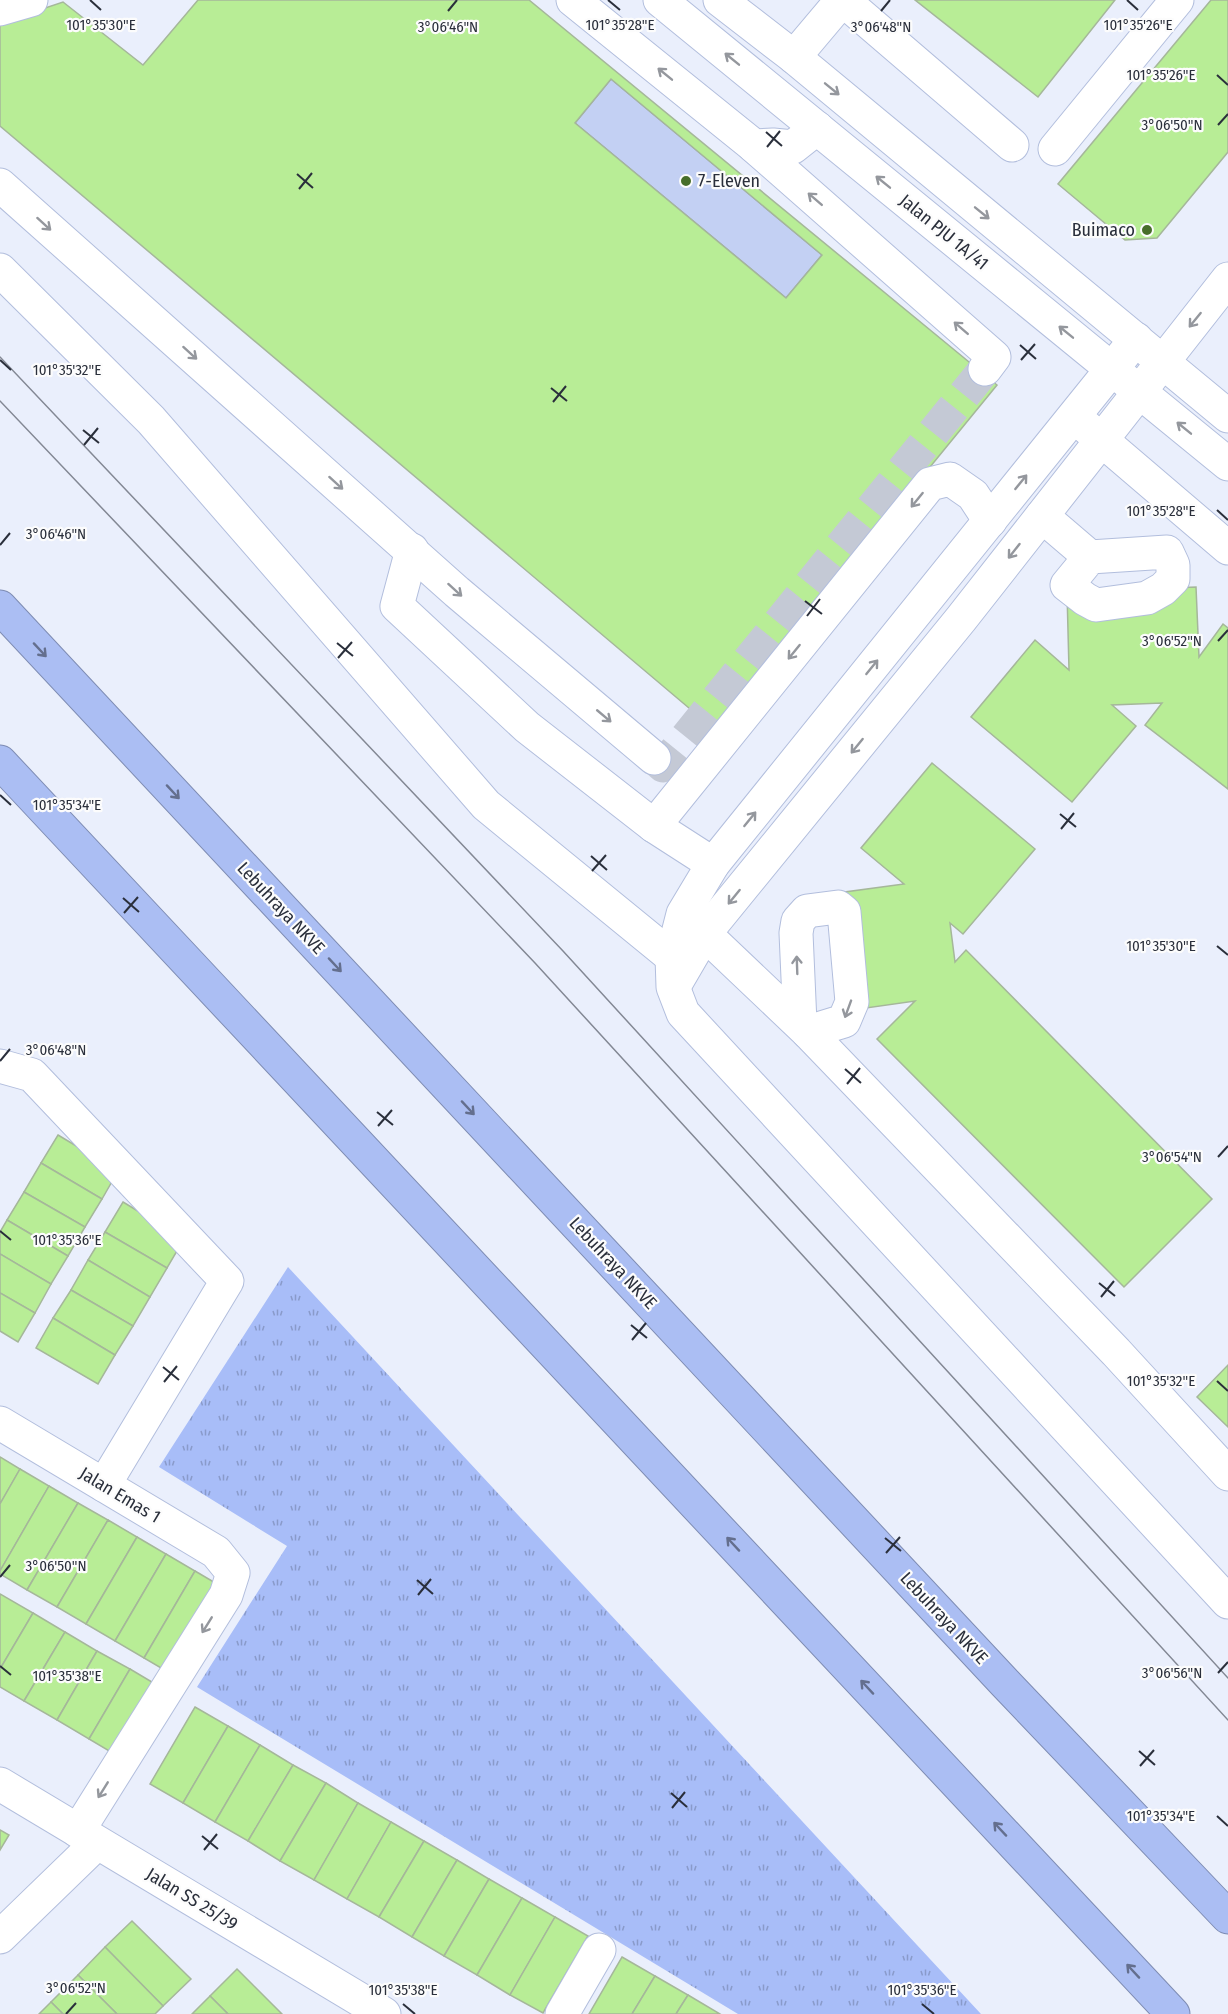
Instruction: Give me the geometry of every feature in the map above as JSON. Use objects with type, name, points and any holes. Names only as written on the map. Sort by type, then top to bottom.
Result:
[{"type":"highway","name":"Lebuhraya NKVE","points":[[0,607],[997,1675],[1228,1917]]},
{"type":"highway","points":[[0,762],[1173,2014]]},
{"type":"street","points":[[0,9],[32,0]]},
{"type":"street","points":[[573,0],[605,14],[994,357],[985,369]]},
{"type":"street","name":"Jalan PJU 1A/41","points":[[660,0],[1228,464]]},
{"type":"street","points":[[720,0],[794,57],[1228,416]]},
{"type":"street","points":[[794,57],[842,0],[1012,145]]},
{"type":"street","points":[[1055,149],[1177,0]]},
{"type":"street","points":[[754,146],[793,147],[817,128]]},
{"type":"street","points":[[0,185],[465,599],[654,758]]},
{"type":"street","points":[[0,270],[151,420],[486,806],[673,972],[683,1013],[1228,1602]]},
{"type":"street","points":[[694,923],[961,619],[1162,362],[1227,283]]},
{"type":"street","points":[[673,972],[694,923],[713,864],[1136,339]]},
{"type":"street","points":[[1074,416],[1228,548]]},
{"type":"street","points":[[654,826],[930,484],[950,478],[973,495],[990,521]]},
{"type":"street","points":[[1042,516],[1090,557]]},
{"type":"street","points":[[412,550],[397,606],[527,727],[654,826],[713,864]]},
{"type":"street","points":[[694,923],[804,1028],[1107,1343],[1228,1474]]},
{"type":"street","points":[[0,1066],[32,1075],[227,1281],[104,1485]]},
{"type":"street","name":"Jalan Emas 1","points":[[0,1424],[216,1552],[233,1573],[226,1595],[88,1837]]},
{"type":"street","name":"Jalan SS 25/39","points":[[0,1784],[372,2011]]},
{"type":"street","points":[[0,1937],[88,1837]]},
{"type":"street","points":[[562,2014],[599,1950]]},
{"type":"green space","points":[[288,1267],[981,2014],[738,2014],[197,1687],[287,1546],[159,1467]]},
{"type":"shaded area","points":[[611,79],[822,255],[786,298],[575,123]]},
{"type":"building","points":[[198,0],[529,0],[997,385],[715,730],[0,126],[0,23],[63,2],[143,65]],"holes":[[[611,79],[822,255],[786,298],[575,123]]]},
{"type":"building","points":[[915,0],[1115,0],[1038,97]]},
{"type":"building","points":[[1211,0],[1228,0],[1228,152],[1157,238],[1125,240],[1058,184]]},
{"type":"building","points":[[1196,587],[1199,657],[1223,624],[1228,628],[1228,789],[1145,725],[1162,703],[1112,705],[1136,726],[1072,802],[971,717],[1035,640],[1069,670],[1067,592]]},
{"type":"building","points":[[932,763],[1035,849],[963,934],[950,923],[955,962],[966,950],[1212,1199],[1124,1287],[877,1039],[915,1001],[845,1011],[830,894],[904,884],[861,848]]},
{"type":"building","points":[[58,1135],[118,1171],[102,1199],[41,1163]]},
{"type":"building","points":[[41,1163],[102,1199],[85,1227],[24,1192]]},
{"type":"building","points":[[24,1192],[85,1227],[68,1256],[7,1220]]},
{"type":"building","points":[[123,1202],[184,1239],[167,1268],[105,1232]]},
{"type":"building","points":[[7,1220],[68,1256],[51,1284],[0,1254],[0,1232]]},
{"type":"building","points":[[105,1232],[167,1268],[150,1297],[88,1260]]},
{"type":"building","points":[[0,1254],[51,1284],[35,1313],[0,1293]]},
{"type":"building","points":[[88,1260],[150,1297],[133,1326],[71,1290]]},
{"type":"building","points":[[71,1290],[133,1326],[115,1355],[53,1318]]},
{"type":"building","points":[[0,1293],[35,1313],[18,1342],[0,1331]]},
{"type":"building","points":[[53,1318],[115,1355],[98,1384],[36,1348]]},
{"type":"building","points":[[1228,1365],[1228,1427],[1197,1397]]},
{"type":"building","points":[[0,1457],[20,1469],[0,1504]]},
{"type":"building","points":[[20,1469],[49,1486],[0,1571],[0,1504]]},
{"type":"building","points":[[49,1486],[78,1503],[27,1590],[0,1574],[0,1571]]},
{"type":"building","points":[[78,1503],[108,1520],[57,1607],[27,1590]]},
{"type":"building","points":[[108,1520],[137,1537],[86,1624],[57,1607]]},
{"type":"building","points":[[137,1537],[166,1554],[115,1641],[86,1624]]},
{"type":"building","points":[[166,1554],[195,1571],[144,1658],[115,1641]]},
{"type":"building","points":[[195,1571],[224,1588],[173,1675],[144,1658]]},
{"type":"building","points":[[0,1594],[33,1613],[0,1669]]},
{"type":"building","points":[[33,1613],[65,1632],[24,1701],[0,1687],[0,1669]]},
{"type":"building","points":[[65,1632],[97,1651],[57,1720],[24,1701]]},
{"type":"building","points":[[97,1651],[130,1669],[89,1739],[57,1720]]},
{"type":"building","points":[[130,1669],[162,1688],[121,1758],[89,1739]]},
{"type":"building","points":[[195,1707],[228,1726],[183,1803],[150,1784]]},
{"type":"building","points":[[228,1726],[260,1745],[215,1822],[183,1803]]},
{"type":"building","points":[[260,1745],[293,1765],[248,1841],[215,1822]]},
{"type":"building","points":[[293,1765],[326,1783],[280,1861],[248,1841]]},
{"type":"building","points":[[326,1783],[358,1803],[314,1880],[280,1861]]},
{"type":"building","points":[[358,1803],[391,1822],[347,1899],[314,1880]]},
{"type":"building","points":[[391,1822],[424,1841],[379,1917],[347,1899]]},
{"type":"building","points":[[0,1830],[9,1835],[0,1850]]},
{"type":"building","points":[[424,1841],[457,1860],[412,1937],[379,1917]]},
{"type":"building","points":[[457,1860],[489,1879],[444,1956],[412,1937]]},
{"type":"building","points":[[489,1879],[522,1898],[477,1975],[444,1956]]},
{"type":"building","points":[[522,1898],[555,1917],[510,1995],[477,1975]]},
{"type":"building","points":[[555,1917],[588,1936],[543,2013],[510,1995]]},
{"type":"building","points":[[132,1921],[191,1979],[163,2006],[105,1947]]},
{"type":"building","points":[[105,1947],[163,2006],[155,2014],[117,2014],[78,1975]]},
{"type":"building","points":[[622,1957],[655,1976],[632,2014],[589,2014]]},
{"type":"building","points":[[237,1969],[282,2014],[228,2014],[210,1996]]},
{"type":"building","points":[[78,1975],[117,2014],[63,2014],[51,2002]]},
{"type":"building","points":[[655,1976],[688,1995],[676,2014],[632,2014]]},
{"type":"building","points":[[688,1995],[720,2014],[676,2014]]},
{"type":"building","points":[[210,1996],[228,2014],[192,2014]]},
{"type":"building","points":[[51,2002],[63,2014],[39,2014]]},
{"type":"tunnel","points":[[654,758],[663,766],[985,369]]},
{"type":"tram line","points":[[0,357],[563,951],[1228,1678]]},
{"type":"tram line","points":[[0,401],[535,963],[1228,1720]]},
{"type":"place","name":"7-Eleven","points":[[686,181]]},
{"type":"place","name":"Buimaco","points":[[1147,230]]}]
